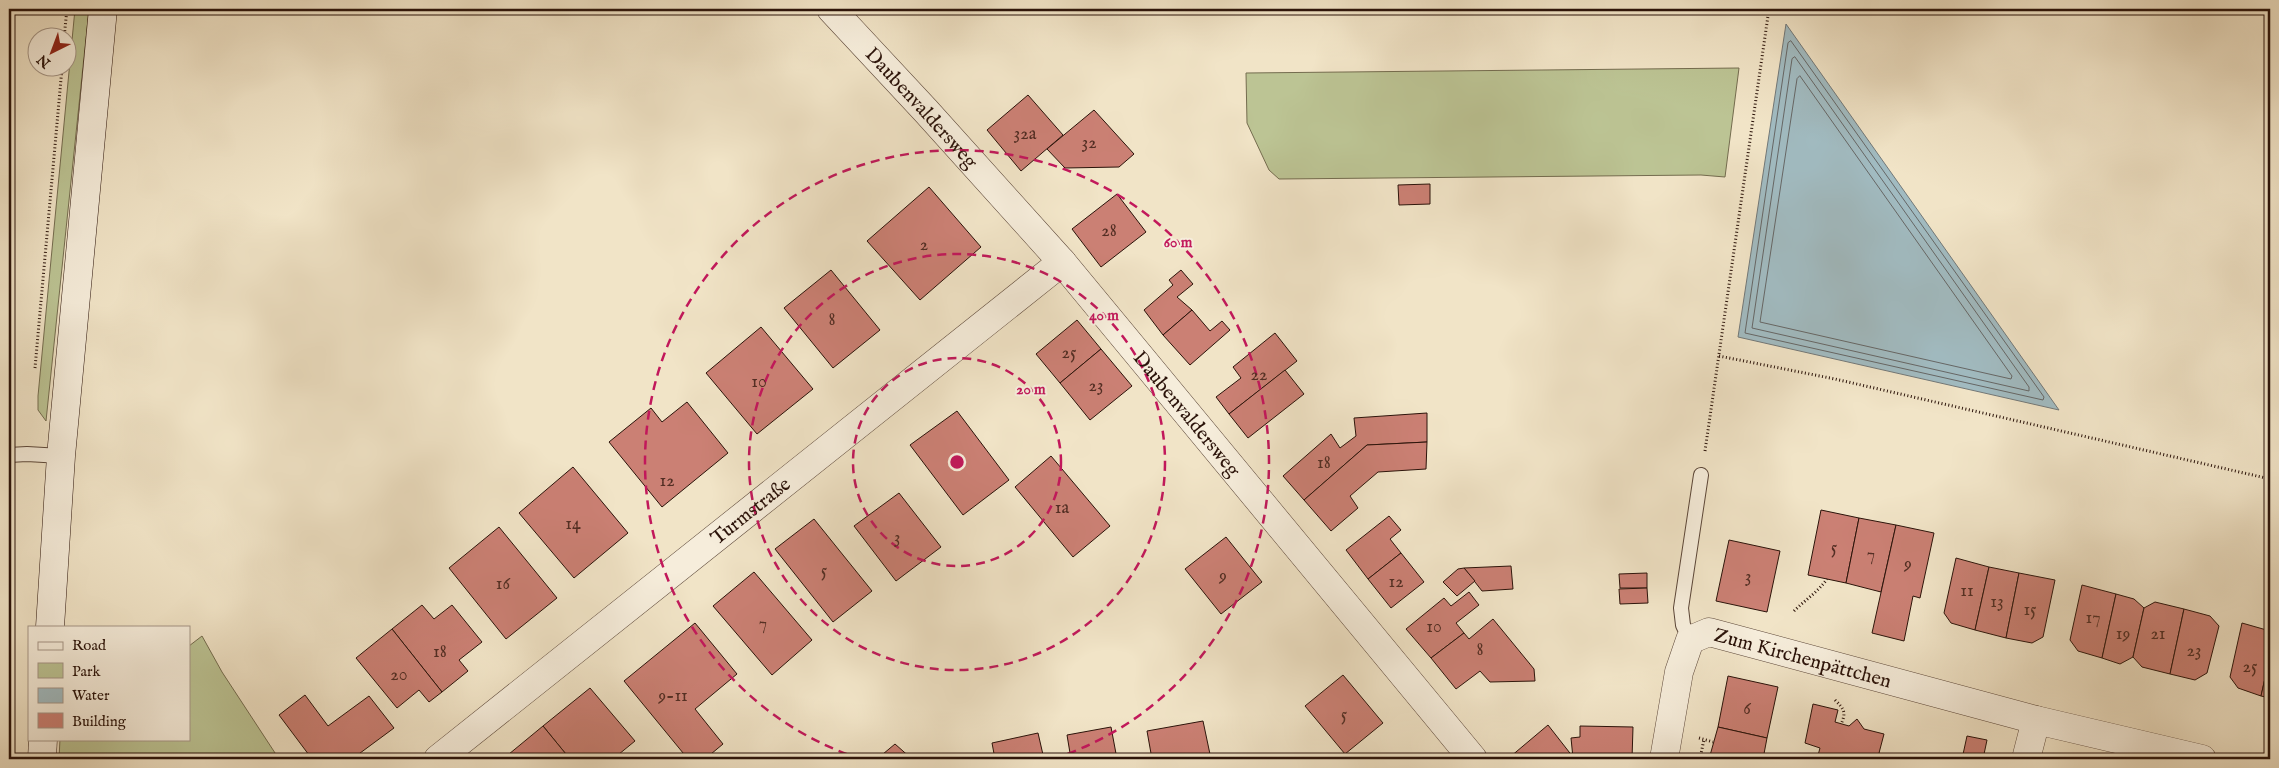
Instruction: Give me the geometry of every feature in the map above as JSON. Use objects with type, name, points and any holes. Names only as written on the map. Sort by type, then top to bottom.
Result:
[{"type":"street","points":[[50,626],[61,456],[103,9]]},
{"type":"street","name":"Daubenvaldersweg","points":[[831,9],[1062,262],[1473,759]]},
{"type":"street","name":"Turmstraße","points":[[438,759],[1062,262]]},
{"type":"street","name":"Zum Kirchenpättchen","points":[[1664,759],[1679,672],[1690,640],[1709,632],[2036,720],[2202,759]]},
{"type":"street","points":[[2026,759],[2036,720]]},
{"type":"street","points":[[42,759],[43,740]]},
{"type":"lane","points":[[9,455],[61,456]]},
{"type":"lane","points":[[1690,640],[1683,625],[1681,608],[1701,475]]},
{"type":"path","points":[[65,28],[67,9]]},
{"type":"path","points":[[1701,475],[1769,9]]},
{"type":"path","points":[[34,374],[61,78]]},
{"type":"path","points":[[1719,356],[1835,379],[2270,479]]},
{"type":"path","points":[[1794,611],[1807,597],[1820,588],[1827,579]]},
{"type":"path","points":[[1840,724],[1845,716],[1844,709]]},
{"type":"path","points":[[1700,759],[1703,739],[1714,742]]},
{"type":"green space","points":[[75,9],[89,9],[46,421],[38,410],[38,396],[68,78],[78,78],[78,28],[73,28]]},
{"type":"green space","points":[[1739,68],[1725,177],[1701,175],[1279,179],[1269,170],[1247,123],[1246,73]]},
{"type":"green space","points":[[202,636],[222,672],[279,759],[59,759],[60,740],[190,740],[190,645]]},
{"type":"water","points":[[1786,24],[2059,410],[1738,337]]},
{"type":"building","points":[[1028,95],[1063,135],[1021,171],[987,130]]},
{"type":"building","points":[[1094,110],[1134,154],[1119,167],[1065,168],[1047,149]]},
{"type":"building","points":[[1430,184],[1430,204],[1399,205],[1398,185]]},
{"type":"building","points":[[929,187],[981,247],[920,300],[867,241]]},
{"type":"building","points":[[1117,194],[1146,232],[1101,267],[1072,229]]},
{"type":"building","points":[[831,270],[880,330],[833,368],[784,308]]},
{"type":"building","points":[[1181,270],[1193,284],[1177,297],[1192,310],[1163,335],[1144,310],[1173,285],[1169,280]]},
{"type":"building","points":[[1192,310],[1210,331],[1222,321],[1230,330],[1190,365],[1163,335]]},
{"type":"building","points":[[1077,320],[1101,349],[1060,383],[1036,354]]},
{"type":"building","points":[[761,327],[813,389],[757,434],[706,373]]},
{"type":"building","points":[[1275,333],[1297,361],[1229,414],[1216,397],[1241,378],[1233,367]]},
{"type":"building","points":[[1101,349],[1132,386],[1090,420],[1060,383]]},
{"type":"building","points":[[1285,370],[1304,394],[1248,438],[1229,414]]},
{"type":"building","points":[[687,402],[728,453],[662,507],[609,442],[651,408],[662,422]]},
{"type":"building","points":[[957,411],[1009,480],[963,515],[910,445]]},
{"type":"building","points":[[1427,413],[1427,442],[1367,445],[1304,500],[1283,476],[1331,434],[1340,448],[1356,436],[1354,418]]},
{"type":"building","points":[[1427,442],[1426,469],[1378,472],[1350,496],[1358,508],[1331,531],[1304,500],[1367,445]]},
{"type":"building","points":[[1051,456],[1110,526],[1073,557],[1015,487]]},
{"type":"building","points":[[573,467],[628,533],[574,578],[519,513]]},
{"type":"building","points":[[899,493],[941,547],[896,581],[854,526]]},
{"type":"building","points":[[1821,510],[1859,518],[1846,583],[1808,575]]},
{"type":"building","points":[[1389,516],[1401,530],[1390,539],[1401,553],[1368,579],[1346,550]]},
{"type":"building","points":[[1859,518],[1896,525],[1881,592],[1846,583]]},
{"type":"building","points":[[814,519],[872,591],[833,622],[775,549]]},
{"type":"building","points":[[1896,525],[1934,533],[1920,598],[1913,596],[1904,641],[1872,633]]},
{"type":"building","points":[[499,527],[557,598],[506,639],[449,568]]},
{"type":"building","points":[[1226,537],[1262,582],[1221,614],[1185,569]]},
{"type":"building","points":[[1729,540],[1780,551],[1767,612],[1716,601]]},
{"type":"building","points":[[1401,553],[1424,582],[1391,608],[1368,579]]},
{"type":"building","points":[[1956,558],[1989,567],[1975,630],[1951,623],[1944,613]]},
{"type":"building","points":[[1511,566],[1513,589],[1482,591],[1464,568]]},
{"type":"building","points":[[1989,567],[2019,573],[2006,638],[1975,630]]},
{"type":"building","points":[[1464,568],[1475,581],[1457,596],[1443,582],[1458,569]]},
{"type":"building","points":[[754,572],[812,640],[772,675],[713,606]]},
{"type":"building","points":[[1647,573],[1647,588],[1620,588],[1619,574]]},
{"type":"building","points":[[2019,573],[2055,580],[2043,637],[2032,643],[2006,638]]},
{"type":"building","points":[[2082,585],[2116,594],[2102,658],[2078,651],[2070,640]]},
{"type":"building","points":[[1647,588],[1648,603],[1620,604],[1619,589]]},
{"type":"building","points":[[1469,592],[1479,605],[1456,623],[1464,633],[1431,658],[1406,629],[1444,598],[1451,606]]},
{"type":"building","points":[[2116,594],[2134,599],[2144,608],[2133,657],[2120,664],[2102,658]]},
{"type":"building","points":[[2155,602],[2184,609],[2170,674],[2142,667],[2133,657],[2144,608]]},
{"type":"building","points":[[422,605],[434,619],[452,605],[482,642],[459,660],[468,671],[442,692],[392,629]]},
{"type":"building","points":[[2184,609],[2210,616],[2219,626],[2207,673],[2195,680],[2170,674]]},
{"type":"building","points":[[1493,619],[1534,669],[1535,681],[1490,682],[1480,671],[1456,689],[1431,658],[1464,633],[1469,639]]},
{"type":"building","points":[[695,623],[737,674],[695,709],[723,744],[705,759],[688,759],[624,681]]},
{"type":"building","points":[[2242,623],[2270,631],[2270,656],[2261,696],[2238,688],[2230,677]]},
{"type":"building","points":[[392,629],[442,692],[429,702],[419,690],[397,708],[356,658]]},
{"type":"building","points":[[2270,656],[2270,698],[2261,696]]},
{"type":"building","points":[[1343,675],[1383,723],[1345,754],[1305,706]]},
{"type":"building","points":[[1728,676],[1778,687],[1767,738],[1718,727]]},
{"type":"building","points":[[590,688],[635,741],[613,759],[570,759],[543,726]]},
{"type":"building","points":[[305,695],[328,726],[369,696],[394,728],[352,759],[312,759],[279,715]]},
{"type":"building","points":[[1813,704],[1838,710],[1835,722],[1849,726],[1857,719],[1864,729],[1884,734],[1879,753],[1882,754],[1881,759],[1817,759],[1820,748],[1805,743]]},
{"type":"building","points":[[1203,721],[1211,759],[1152,759],[1147,731]]},
{"type":"building","points":[[1548,725],[1573,757],[1570,759],[1512,759],[1510,757]]},
{"type":"building","points":[[543,726],[570,759],[503,759]]},
{"type":"building","points":[[1580,726],[1633,727],[1632,759],[1573,758],[1571,738],[1580,737]]},
{"type":"building","points":[[1111,727],[1117,759],[1071,759],[1067,735]]},
{"type":"building","points":[[1718,727],[1767,738],[1763,759],[1709,759]]},
{"type":"building","points":[[1038,733],[1044,759],[995,759],[992,743]]},
{"type":"building","points":[[1967,736],[1987,740],[1983,759],[1962,759]]},
{"type":"building","points":[[895,744],[912,759],[877,759]]},
{"type":"building","points":[[2085,754],[2110,759],[2077,759]]}]
